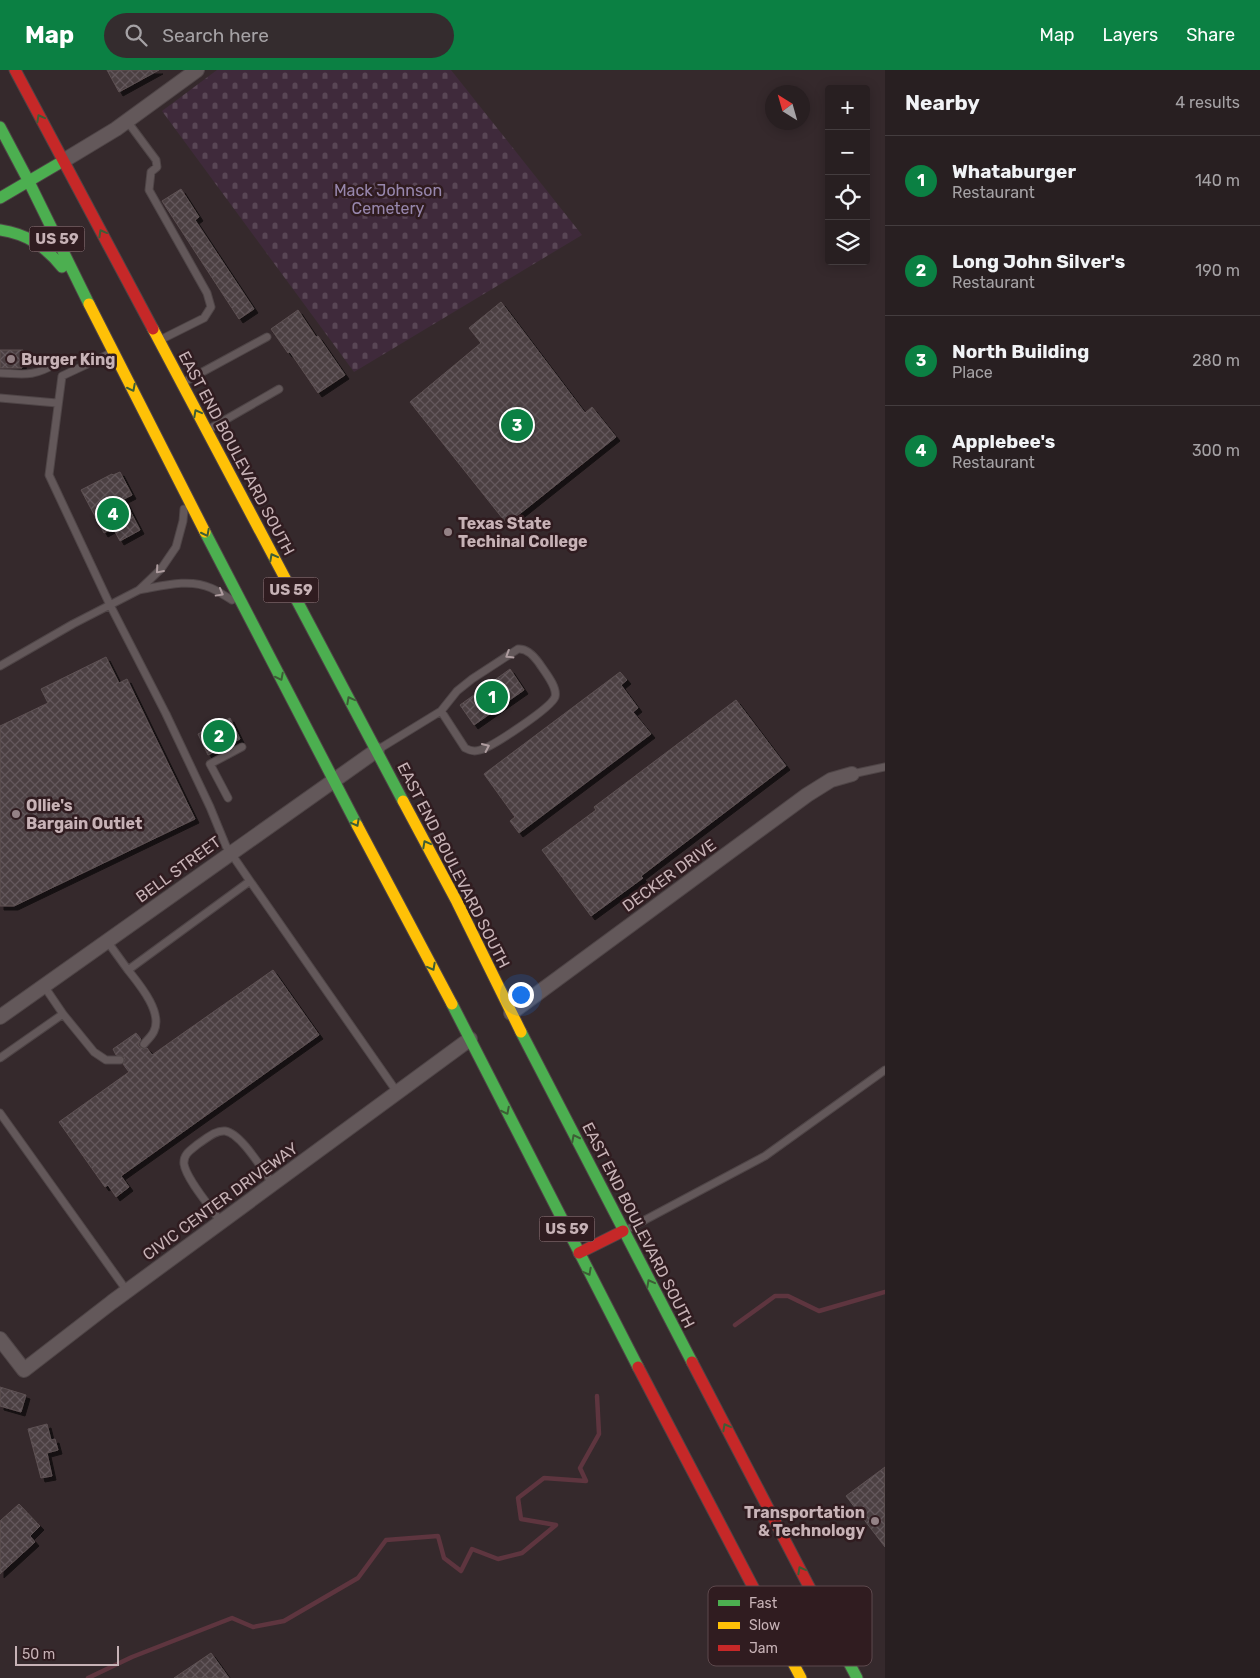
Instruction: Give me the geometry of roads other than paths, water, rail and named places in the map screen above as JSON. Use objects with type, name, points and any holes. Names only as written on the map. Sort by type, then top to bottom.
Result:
[{"type":"main road","name":"EAST END BOULEVARD SOUTH","points":[[15,70],[458,902],[511,1013],[809,1586]]},
{"type":"main road","name":"US 59","points":[[0,127],[113,352],[333,780],[470,1039],[579,1253],[753,1586]]},
{"type":"main road","points":[[0,198],[62,161]]},
{"type":"main road","points":[[0,230],[19,234],[41,244],[55,258],[86,298]]},
{"type":"main road","points":[[579,1253],[623,1231]]},
{"type":"main road","name":"US 59","points":[[795,1666],[801,1678]]},
{"type":"main road","name":"EAST END BOULEVARD SOUTH","points":[[851,1666],[857,1678]]},
{"type":"street","points":[[62,161],[96,142],[197,70]]},
{"type":"street","name":"BELL STREET","points":[[0,1017],[377,750]]},
{"type":"street","name":"DECKER DRIVE","points":[[511,1013],[807,795],[831,780],[852,774]]},
{"type":"street","name":"CIVIC CENTER DRIVEWAY","points":[[0,1339],[24,1370],[127,1291],[470,1039]]},
{"type":"lane","points":[[127,121],[156,160],[157,164],[151,172],[148,190],[207,293],[210,307],[204,318],[159,340]]},
{"type":"lane","points":[[182,384],[267,337]]},
{"type":"lane","points":[[113,352],[62,376],[49,475],[110,605],[166,714],[210,807],[226,846],[397,1092]]},
{"type":"lane","points":[[0,373],[33,374],[42,372],[55,364]]},
{"type":"lane","points":[[207,431],[279,389]]},
{"type":"lane","points":[[0,398],[58,403]]},
{"type":"lane","points":[[0,666],[139,590],[161,568],[176,547],[183,521],[185,492]]},
{"type":"lane","points":[[139,590],[178,584],[198,584],[210,588],[244,606]]},
{"type":"lane","points":[[377,750],[441,711],[456,691],[513,651],[522,649],[530,652],[536,658],[554,687],[556,694],[552,702],[539,714],[491,745],[475,751],[471,751],[461,743],[441,711]]},
{"type":"lane","points":[[228,798],[210,764],[242,748]]},
{"type":"lane","points":[[852,774],[885,767]]},
{"type":"lane","points":[[128,970],[250,881]]},
{"type":"lane","points":[[107,941],[144,991],[153,1008],[156,1021],[154,1031],[144,1044]]},
{"type":"lane","points":[[44,986],[63,1014],[94,1052],[106,1060],[120,1060]]},
{"type":"lane","points":[[0,1058],[63,1014]]},
{"type":"lane","points":[[623,1231],[766,1156],[885,1070]]},
{"type":"lane","points":[[0,1113],[127,1291]]},
{"type":"lane","points":[[221,1222],[188,1176],[184,1167],[184,1158],[187,1152],[212,1134],[223,1130],[232,1133],[243,1144],[273,1184]]},
{"type":"waterway","points":[[735,1325],[775,1296],[788,1296],[819,1311],[885,1292]]},
{"type":"waterway","points":[[88,1678],[132,1657],[232,1618],[253,1627],[284,1621],[358,1578],[386,1540],[438,1536],[444,1558],[461,1571],[472,1549],[498,1559],[522,1553],[556,1525],[521,1519],[518,1498],[544,1478],[586,1481],[580,1468],[599,1434],[597,1396]]},
{"type":"place","name":"Burger King","points":[[11,359]]},
{"type":"place","name":"North Building","points":[[517,425]]},
{"type":"place","name":"Applebee's","points":[[113,514]]},
{"type":"place","name":"Texas State Techinal College","points":[[448,532]]},
{"type":"place","name":"Whataburger","points":[[492,697]]},
{"type":"place","name":"Long John Silver's","points":[[219,736]]},
{"type":"place","name":"Ollie's Bargain Outlet","points":[[16,814]]},
{"type":"place","name":"Transportation & Technology","points":[[875,1521]]},
{"type":"park label","name":"Mack Johnson Cemetery","points":[[388,199]]}]
